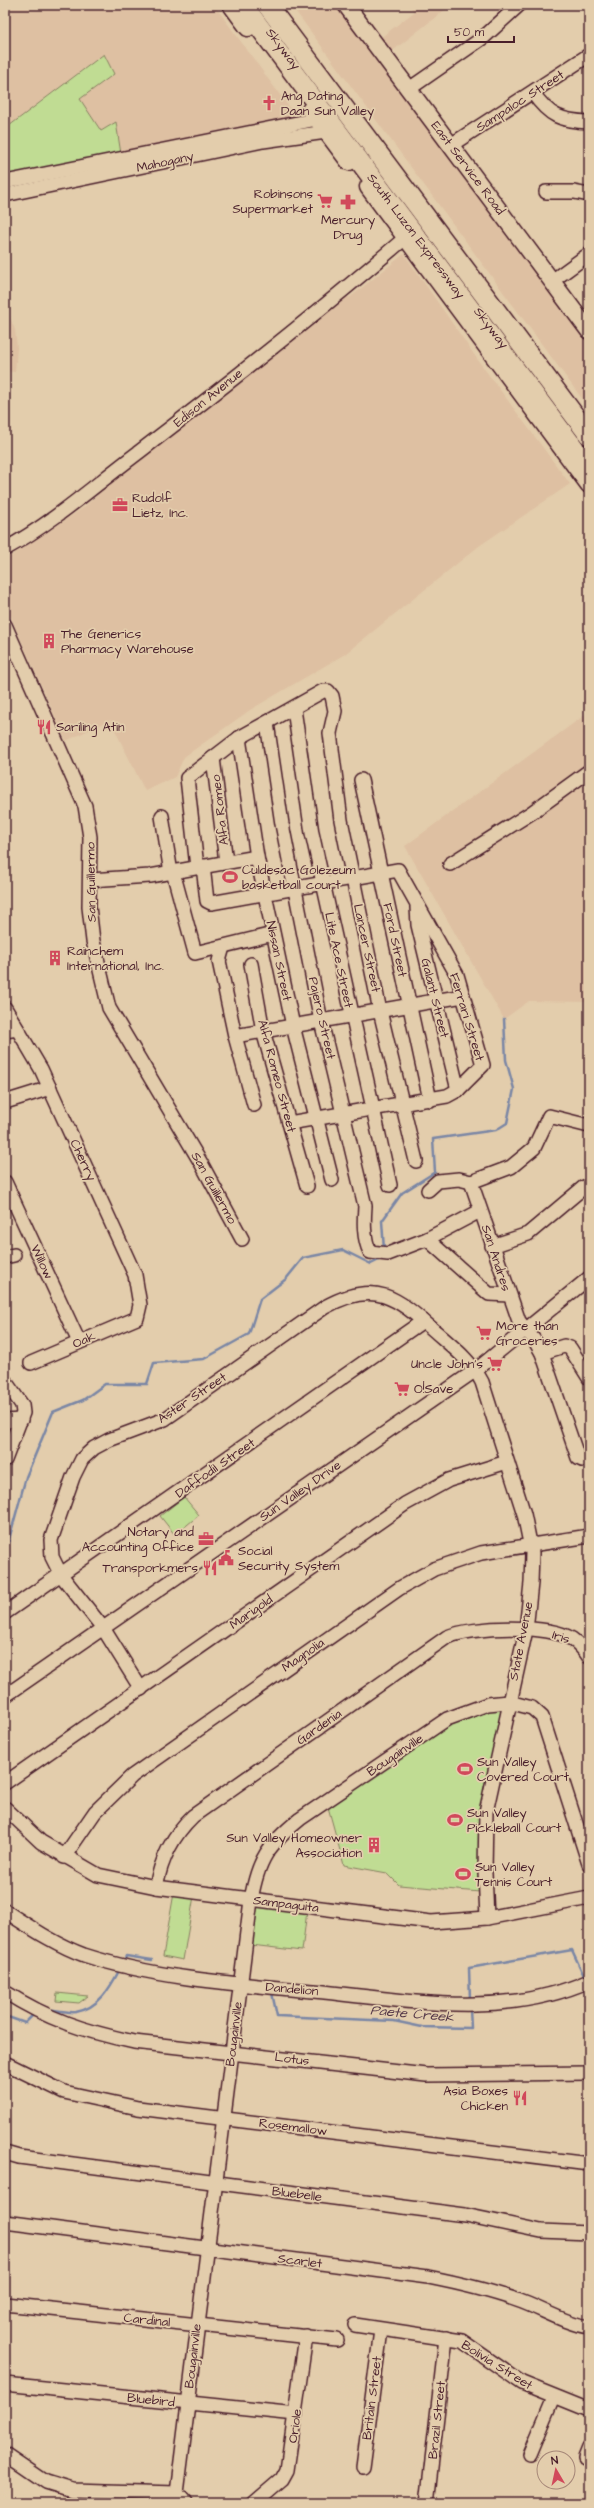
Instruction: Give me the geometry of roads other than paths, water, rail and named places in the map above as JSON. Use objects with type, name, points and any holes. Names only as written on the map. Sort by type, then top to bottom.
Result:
[{"type":"highway","name":"South Luzon Expressway","points":[[243,5],[589,468]]},
{"type":"highway","name":"Skyway","points":[[250,5],[589,459]]},
{"type":"highway","name":"Skyway","points":[[267,5],[589,435]]},
{"type":"highway","name":"South Luzon Expressway","points":[[271,5],[589,427]]},
{"type":"main road","points":[[231,5],[589,485]]},
{"type":"main road","name":"East Service Road","points":[[346,5],[589,331]]},
{"type":"street","points":[[409,89],[484,37],[519,5]]},
{"type":"street","name":"Sampaloc Street","points":[[451,145],[533,93],[589,55]]},
{"type":"street","points":[[533,93],[544,108],[553,115],[567,121],[589,122]]},
{"type":"street","name":"Mahogany","points":[[5,195],[269,134],[317,119]]},
{"type":"street","name":"Mahogany","points":[[5,182],[269,134],[326,132]]},
{"type":"street","points":[[546,192],[574,192],[589,195]]},
{"type":"street","name":"Edison Avenue","points":[[5,549],[28,537],[98,486],[335,298],[405,238]]},
{"type":"street","points":[[552,281],[589,254]]},
{"type":"street","name":"San Guillermo","points":[[5,625],[85,806],[90,837],[89,907],[93,941],[109,1008],[201,1163],[242,1238]]},
{"type":"street","name":"Lancer Street","points":[[294,709],[323,691],[328,691],[332,696],[335,711],[330,733],[340,820],[380,1011],[416,1161]]},
{"type":"street","points":[[294,709],[240,738],[191,774],[187,783],[200,867],[209,902],[380,873]]},
{"type":"street","name":"Lite Ace Street","points":[[294,709],[312,833],[351,1016],[374,1109],[390,1185]]},
{"type":"street","name":"Pajero Street","points":[[267,723],[282,824],[321,1021],[345,1114],[365,1206],[364,1222],[370,1252],[388,1254],[427,1239]]},
{"type":"street","name":"Nissan Street","points":[[240,738],[257,857],[273,934],[293,1026],[332,1180]]},
{"type":"street","name":"Alfa Romeo","points":[[213,758],[226,862]]},
{"type":"street","points":[[450,864],[531,813],[589,771]]},
{"type":"street","name":"Ford Street","points":[[361,780],[430,1100]]},
{"type":"street","points":[[162,816],[172,873],[195,953],[273,934]]},
{"type":"street","points":[[90,880],[172,873],[257,857]]},
{"type":"street","name":"Ferrari Street","points":[[289,1123],[430,1100],[458,1090],[483,1065],[457,975],[398,870],[380,873]]},
{"type":"street","name":"Galant Street","points":[[417,905],[418,925],[458,1090]]},
{"type":"street","points":[[223,947],[219,961],[235,1036],[254,1104]]},
{"type":"street","name":"Alfa Romeo Street","points":[[250,964],[263,1031],[307,1186]]},
{"type":"street","points":[[235,1036],[436,1002],[463,996]]},
{"type":"street","name":"Cherry","points":[[5,1008],[11,1030],[41,1069],[135,1275],[140,1311],[136,1318]]},
{"type":"street","points":[[5,1102],[50,1088]]},
{"type":"street","points":[[428,1190],[438,1181],[460,1180],[471,1182],[511,1167],[522,1160],[534,1148],[549,1116],[589,1126]]},
{"type":"street","name":"Willow","points":[[5,1182],[80,1342]]},
{"type":"street","name":"San Andres","points":[[471,1182],[518,1321],[542,1353],[578,1458],[582,1460],[589,1459]]},
{"type":"street","points":[[492,1246],[528,1234],[584,1187]]},
{"type":"street","points":[[480,1212],[427,1239],[489,1294],[508,1295]]},
{"type":"street","name":"Sun Valley Drive","points":[[5,1696],[476,1370],[589,1278]]},
{"type":"street","name":"Aster Street","points":[[141,1689],[103,1628],[61,1575],[52,1558],[51,1540],[73,1477],[82,1459],[94,1448],[109,1440],[165,1419],[325,1307],[340,1298],[356,1294],[390,1298],[399,1302],[424,1321],[476,1370]]},
{"type":"street","name":"Oak","points":[[31,1363],[136,1318]]},
{"type":"street","name":"Daffodil Street","points":[[5,1613],[424,1321]]},
{"type":"street","points":[[542,1353],[564,1346],[570,1348],[589,1378]]},
{"type":"street","name":"State Avenue","points":[[476,1370],[482,1382],[508,1462],[524,1514],[531,1545],[531,1583],[526,1630],[486,1812],[484,1872],[487,1918]]},
{"type":"street","points":[[5,1460],[21,1420],[22,1405],[6,1383]]},
{"type":"street","points":[[5,1421],[21,1420]]},
{"type":"street","name":"Marigold","points":[[5,1783],[405,1504],[448,1480],[508,1462]]},
{"type":"street","name":"Magnolia","points":[[64,1856],[95,1812],[132,1776],[400,1588],[434,1569],[464,1558],[589,1536]]},
{"type":"street","name":"Gardenia","points":[[156,1887],[160,1867],[168,1849],[181,1827],[193,1816],[418,1657],[459,1632],[480,1628],[526,1630]]},
{"type":"street","name":"Iris","points":[[526,1630],[561,1634],[571,1639],[589,1657]]},
{"type":"street","points":[[509,1702],[532,1708],[542,1717],[589,1864]]},
{"type":"street","name":"Bougainville","points":[[177,2493],[196,2325],[232,2052],[239,1984],[255,1874],[265,1854],[280,1835],[300,1819],[447,1719],[488,1704],[509,1702]]},
{"type":"street","name":"Sampaguita","points":[[5,1808],[41,1842],[98,1875],[156,1887],[431,1922],[487,1918],[589,1898]]},
{"type":"street","name":"Dandelion","points":[[5,1911],[53,1941],[84,1955],[188,1978],[421,2004],[464,2005],[535,1997],[589,1981]]},
{"type":"street","name":"Lotus","points":[[5,1992],[47,2017],[91,2032],[134,2042],[426,2074],[589,2073]]},
{"type":"street","name":"Rosemallow","points":[[5,2063],[64,2092],[138,2108],[589,2164]]},
{"type":"street","name":"Bluebelle","points":[[5,2153],[19,2157],[214,2184],[465,2215],[541,2231],[589,2233]]},
{"type":"street","name":"Scarlet","points":[[5,2222],[452,2282],[519,2300],[568,2322],[589,2327]]},
{"type":"street","name":"Cardinal","points":[[5,2304],[337,2340]]},
{"type":"street","name":"Bolivia Street","points":[[355,2325],[462,2341],[517,2380],[554,2397],[589,2410]]},
{"type":"street","name":"Britain Street","points":[[362,2467],[381,2330]]},
{"type":"street","name":"Oriole","points":[[254,2503],[282,2479],[287,2470],[306,2336]]},
{"type":"street","name":"Brazil Street","points":[[427,2503],[446,2338]]},
{"type":"street","name":"Bluebird","points":[[5,2384],[187,2404],[296,2414]]},
{"type":"street","points":[[530,2454],[554,2397]]},
{"type":"street","points":[[5,2454],[57,2487],[129,2497],[177,2493],[186,2503]]},
{"type":"waterway","name":"Paete Creek","points":[[384,1250],[382,1221],[402,1193],[435,1172],[433,1139],[496,1130],[507,1123],[514,1089],[506,1060],[504,1019]]},
{"type":"waterway","name":"Paete Creek","points":[[5,1554],[26,1477],[53,1412],[83,1400],[105,1384],[147,1384],[154,1363],[204,1359],[249,1334],[260,1299],[286,1279],[303,1258],[343,1250],[371,1264],[381,1259]]},
{"type":"waterway","name":"Paete Creek","points":[[470,2000],[469,1968],[572,1950],[585,1978]]},
{"type":"waterway","name":"Paete Creek","points":[[124,1961],[126,1956],[152,1960]]},
{"type":"waterway","name":"Paete Creek","points":[[47,2009],[65,2012],[84,2010],[97,2002],[103,1996],[120,1969]]},
{"type":"waterway","name":"Paete Creek","points":[[272,1993],[277,2016],[394,2021],[422,2027],[471,2028],[470,2009]]},
{"type":"waterway","name":"Paete Creek","points":[[5,2016],[25,2023],[35,2013]]},
{"type":"place","name":"Ang Dating Daan Sun Valley","points":[[269,103]]},
{"type":"place","name":"Robinsons Supermarket","points":[[325,201]]},
{"type":"place","name":"Mercury Drug","points":[[348,202]]},
{"type":"place","name":"Rudolf Lietz, Inc.","points":[[120,505]]},
{"type":"place","name":"The Generics Pharmacy Warehouse","points":[[49,641]]},
{"type":"place","name":"Sariling Atin","points":[[44,727]]},
{"type":"place","name":"Culdesac Golezeum basketball court","points":[[230,877]]},
{"type":"place","name":"Rainchem International, Inc.","points":[[55,958]]},
{"type":"place","name":"More than Groceries","points":[[484,1333]]},
{"type":"place","name":"Uncle John's","points":[[495,1364]]},
{"type":"place","name":"O!Save","points":[[402,1389]]},
{"type":"place","name":"Notary and Accounting Office","points":[[206,1539]]},
{"type":"place","name":"Social Security System","points":[[226,1558]]},
{"type":"place","name":"Transporkmers","points":[[210,1568]]},
{"type":"place","name":"Sun Valley Covered Court","points":[[465,1769]]},
{"type":"place","name":"Sun Valley Pickleball Court","points":[[455,1820]]},
{"type":"place","name":"Sun Valley Homeowner Association","points":[[374,1845]]},
{"type":"place","name":"Sun Valley Tennis Court","points":[[463,1874]]},
{"type":"place","name":"Asia Boxes Chicken","points":[[520,2098]]}]
